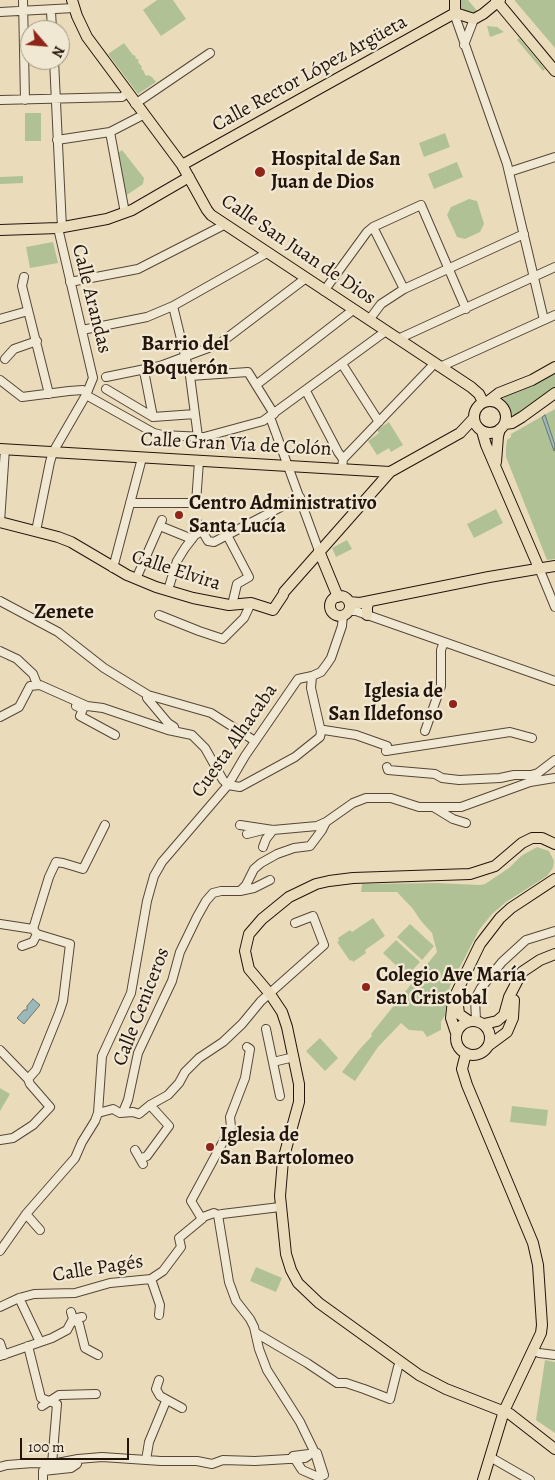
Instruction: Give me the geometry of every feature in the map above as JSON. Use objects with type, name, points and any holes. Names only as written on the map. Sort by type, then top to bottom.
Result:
[{"type":"main road","points":[[453,0],[455,13],[474,19],[498,1],[555,71]]},
{"type":"main road","name":"Calle San Juan de Dios","points":[[73,4],[88,37],[135,104],[182,165],[206,210],[224,225],[471,387],[487,401]]},
{"type":"main road","name":"Calle Rector López Argüeta","points":[[182,165],[455,13]]},
{"type":"main road","points":[[0,230],[60,228],[107,219],[125,213],[189,177]]},
{"type":"main road","points":[[460,434],[474,418],[477,406],[499,393],[532,380],[555,367]]},
{"type":"main road","points":[[338,597],[320,550],[390,472],[460,434],[481,430],[489,433],[525,415],[555,394]]},
{"type":"main road","points":[[487,401],[498,402],[503,407],[506,418],[496,449],[496,465]]},
{"type":"main road","points":[[474,418],[481,430],[539,568]]},
{"type":"main road","name":"Calle Gran Vía de Colón","points":[[2,449],[289,466],[343,464],[390,472]]},
{"type":"main road","name":"Calle Elvira","points":[[0,522],[71,542],[113,568],[136,579],[192,598],[232,605],[252,603],[272,610],[320,550]]},
{"type":"main road","points":[[346,612],[344,597],[338,597],[331,602],[331,608],[336,615],[346,612],[360,603],[555,566]]},
{"type":"main road","points":[[367,615],[369,601]]},
{"type":"main road","points":[[555,844],[542,838],[532,838],[522,843],[495,866],[470,874],[340,879],[316,884],[289,897],[262,919],[246,940],[245,955],[249,969],[278,1005],[285,1019],[300,1094],[297,1113],[283,1160],[280,1207],[286,1254],[298,1283],[319,1303],[401,1363],[436,1384],[504,1411],[519,1420],[555,1449]]},
{"type":"main road","points":[[513,991],[511,1025],[504,1036],[479,1054],[466,1053],[457,1045],[451,1015],[453,1000],[480,944],[500,918],[522,900],[555,879]]},
{"type":"main road","points":[[456,1033],[461,1025],[497,1021],[504,1015],[509,997],[519,976],[527,968],[540,960],[555,954]]},
{"type":"main road","points":[[456,993],[459,1014],[477,1022],[490,1036],[488,1046]]},
{"type":"main road","points":[[466,1053],[462,1069],[467,1084],[533,1243],[542,1325],[541,1333],[504,1411],[483,1480]]},
{"type":"street","points":[[23,0],[25,100]]},
{"type":"street","points":[[0,12],[51,11],[73,4]]},
{"type":"street","points":[[51,11],[51,20]]},
{"type":"street","points":[[455,13],[464,45],[509,172],[544,320]]},
{"type":"street","points":[[464,45],[474,19]]},
{"type":"street","points":[[135,104],[210,53]]},
{"type":"street","name":"Calle Arandas","points":[[54,70],[60,228],[70,282],[93,378],[86,394]]},
{"type":"street","points":[[0,100],[122,97],[128,93]]},
{"type":"street","points":[[57,140],[110,132],[144,114]]},
{"type":"street","points":[[110,132],[125,213]]},
{"type":"street","points":[[509,172],[555,157]]},
{"type":"street","points":[[324,290],[367,232],[373,227],[421,205],[466,309]]},
{"type":"street","points":[[70,282],[138,269],[224,225]]},
{"type":"street","points":[[373,227],[404,289]]},
{"type":"street","points":[[369,320],[381,304],[404,289],[524,234]]},
{"type":"street","points":[[82,330],[147,317],[173,306],[267,253]]},
{"type":"street","points":[[398,339],[555,267]]},
{"type":"street","points":[[24,277],[22,286],[49,394]]},
{"type":"street","points":[[106,377],[144,371],[219,344],[306,278]]},
{"type":"street","points":[[173,306],[190,376],[198,438]]},
{"type":"street","points":[[256,385],[353,310]]},
{"type":"street","points":[[0,319],[28,311]]},
{"type":"street","points":[[306,391],[343,464],[379,422],[438,365],[555,315]]},
{"type":"street","points":[[0,380],[22,397],[82,390],[154,433],[198,438],[242,424],[263,421],[272,416],[386,331]]},
{"type":"street","points":[[5,359],[14,349],[37,341]]},
{"type":"street","points":[[342,364],[379,422]]},
{"type":"street","points":[[144,371],[155,417],[158,422],[154,433]]},
{"type":"street","points":[[190,376],[248,372],[272,416],[320,550]]},
{"type":"street","points":[[106,389],[155,417],[195,414]]},
{"type":"street","points":[[36,531],[53,452],[86,394]]},
{"type":"street","points":[[0,522],[2,449]]},
{"type":"street","points":[[113,568],[142,458]]},
{"type":"street","points":[[130,503],[196,503],[199,461]]},
{"type":"street","points":[[198,522],[208,541],[214,542],[300,497]]},
{"type":"street","points":[[136,579],[161,523],[192,539]]},
{"type":"street","points":[[168,590],[177,561],[192,539],[202,531]]},
{"type":"street","points":[[227,535],[250,577],[237,584],[232,605]]},
{"type":"street","points":[[539,568],[555,607]]},
{"type":"street","points":[[0,600],[58,632],[104,668],[148,695],[211,713],[255,741]]},
{"type":"street","points":[[160,615],[223,638],[244,618],[252,603]]},
{"type":"street","points":[[0,717],[21,704],[30,686],[37,684],[88,706],[103,708],[175,731],[189,733],[201,743],[223,780],[228,785],[240,787],[285,763],[320,737],[321,732],[311,687],[312,676],[320,672],[330,658],[346,612],[367,615],[555,681]]},
{"type":"street","points":[[425,731],[441,686],[444,642]]},
{"type":"street","points":[[0,651],[17,659],[33,674],[37,684]]},
{"type":"street","name":"Cuesta Alhacaba","points":[[0,1251],[26,1214],[75,1158],[82,1142],[101,1115],[102,1056],[131,993],[147,901],[154,876],[162,862],[228,785],[255,741],[298,679],[312,676]]},
{"type":"street","points":[[52,690],[50,694],[83,709],[80,716],[115,735]]},
{"type":"street","points":[[148,695],[147,698],[168,723],[174,727],[175,731]]},
{"type":"street","points":[[321,732],[324,730],[356,735],[387,746],[386,751],[510,732],[532,738]]},
{"type":"street","points":[[247,834],[269,829],[317,826],[326,822],[342,809],[366,798],[391,798],[420,807],[466,806],[529,779],[555,760]]},
{"type":"street","points":[[388,767],[388,770],[435,774],[442,778],[459,780],[500,778],[514,775],[529,779],[555,778]]},
{"type":"street","points":[[433,807],[453,819],[466,823]]},
{"type":"street","points":[[240,890],[246,885],[254,869],[261,863],[277,854],[294,848],[310,846],[326,822]]},
{"type":"street","points":[[22,946],[33,942],[49,877],[56,862],[83,869],[105,824]]},
{"type":"street","points":[[240,825],[269,829]]},
{"type":"street","points":[[263,847],[269,829]]},
{"type":"street","name":"Calle Ceniceros","points":[[123,1112],[128,1100],[138,1053],[172,981],[180,952],[206,901],[213,893],[254,888],[270,880]]},
{"type":"street","points":[[101,1115],[113,1109],[120,1113],[139,1114],[168,1095],[179,1083],[185,1072],[199,1058],[223,1042],[261,1001],[324,945],[313,916],[295,924]]},
{"type":"street","points":[[0,924],[35,932],[52,940],[70,944],[63,1001],[36,1070],[28,1079]]},
{"type":"street","points":[[477,1022],[475,999],[481,988],[502,962],[526,940],[555,931]]},
{"type":"street","points":[[266,1029],[280,1096]]},
{"type":"street","points":[[202,1219],[191,1201],[228,1134],[230,1118],[245,1078],[250,1049],[247,1047]]},
{"type":"street","points":[[0,1050],[28,1079],[30,1084],[50,1107],[33,1125],[13,1138],[0,1140]]},
{"type":"street","points":[[273,1062],[292,1058]]},
{"type":"street","points":[[135,1150],[142,1161],[169,1126],[150,1105]]},
{"type":"street","name":"Calle Pagés","points":[[0,1307],[19,1298],[34,1294],[75,1293],[110,1282],[151,1279],[163,1271],[181,1247],[179,1238],[202,1219],[203,1216],[214,1213],[218,1215],[280,1207]]},
{"type":"street","points":[[26,1214],[40,1230]]},
{"type":"street","points":[[218,1215],[229,1282],[236,1301],[250,1319],[267,1370],[300,1422],[313,1455]]},
{"type":"street","points":[[151,1279],[160,1304],[159,1315]]},
{"type":"street","points":[[19,1298],[46,1338]]},
{"type":"street","points":[[0,1342],[2,1355],[17,1351],[67,1330],[75,1316],[85,1348],[98,1355]]},
{"type":"street","points":[[256,1333],[337,1383],[346,1383],[390,1399],[398,1367],[401,1363]]},
{"type":"street","points":[[28,1346],[41,1398],[54,1403]]},
{"type":"street","points":[[533,1350],[539,1353],[555,1355]]},
{"type":"street","points":[[159,1380],[156,1389],[163,1398],[182,1408]]},
{"type":"street","points":[[52,1464],[54,1403],[59,1395],[96,1394]]},
{"type":"street","points":[[146,1460],[149,1442],[163,1398]]},
{"type":"street","points":[[42,1406],[54,1403]]},
{"type":"street","points":[[0,1467],[33,1463],[52,1464],[102,1457],[197,1461],[212,1464],[223,1460],[255,1461],[294,1458],[293,1456],[317,1453],[322,1464],[324,1475],[322,1479],[302,1470],[294,1458]]},
{"type":"street","points":[[490,1457],[530,1480]]},
{"type":"street","points":[[43,1480],[43,1471],[71,1468],[78,1459]]},
{"type":"green space","points":[[157,0],[173,0],[186,19],[161,36],[143,10]]},
{"type":"green space","points":[[457,0],[468,0],[478,12],[470,14],[460,10]]},
{"type":"green space","points":[[555,0],[555,48],[515,1]]},
{"type":"green space","points":[[487,26],[497,27],[504,32],[490,37]]},
{"type":"green space","points":[[519,38],[545,69],[543,71],[517,40]]},
{"type":"green space","points":[[124,43],[133,55],[136,56],[135,58],[139,60],[141,69],[146,76],[152,77],[156,82],[138,94],[108,54]]},
{"type":"green space","points":[[25,113],[41,113],[41,141],[25,141]]},
{"type":"green space","points":[[445,133],[450,147],[424,157],[419,143]]},
{"type":"green space","points":[[122,150],[144,178],[143,184],[124,197],[117,158],[117,154]]},
{"type":"green space","points":[[457,162],[463,177],[434,189],[428,174]]},
{"type":"green space","points":[[23,176],[23,183],[0,184],[0,177]]},
{"type":"green space","points":[[469,199],[477,201],[484,224],[480,232],[465,239],[457,237],[447,215],[451,207]]},
{"type":"green space","points":[[53,242],[58,263],[30,268],[26,247]]},
{"type":"green space","points":[[555,371],[555,390],[514,417],[502,396]]},
{"type":"green space","points":[[555,409],[555,559],[547,560],[506,457],[506,448],[507,440],[511,437],[511,434]]},
{"type":"green space","points":[[389,422],[403,445],[391,452],[389,448],[377,455],[368,441],[379,433],[377,430]]},
{"type":"green space","points":[[496,509],[503,523],[474,538],[467,524]]},
{"type":"green space","points":[[347,540],[352,549],[336,557],[332,548]]},
{"type":"green space","points":[[537,847],[549,851],[554,861],[553,868],[547,876],[506,902],[492,914],[479,930],[450,986],[445,1015],[441,1022],[441,1030],[427,1037],[423,1031],[409,1030],[401,1023],[378,1047],[355,1081],[342,1072],[437,952],[432,933],[397,892],[361,892],[362,884],[485,884],[509,868],[521,856]]},
{"type":"green space","points":[[373,918],[385,936],[365,950],[366,953],[353,962],[352,960],[350,961],[337,942],[339,941],[338,938],[350,930],[352,932]]},
{"type":"green space","points":[[410,924],[434,946],[422,960],[397,937]]},
{"type":"green space","points":[[396,940],[420,962],[407,976],[383,953]]},
{"type":"green space","points":[[320,1038],[338,1058],[325,1071],[306,1051]]},
{"type":"green space","points":[[0,1088],[10,1094],[0,1111]]},
{"type":"green space","points":[[512,1106],[548,1110],[546,1126],[510,1122]]},
{"type":"green space","points":[[256,1267],[282,1278],[276,1292],[250,1281]]},
{"type":"green space","points":[[545,1360],[555,1362],[555,1433],[536,1420]]},
{"type":"water","points":[[545,415],[555,445],[554,451],[542,417]]},
{"type":"water","points":[[33,999],[40,1005],[24,1024],[17,1018],[24,1010],[27,1010],[27,1006]]},
{"type":"place","name":"Hospital de San Juan de Dios","points":[[260,172]]},
{"type":"place","name":"Centro Administrativo Santa Lucía","points":[[179,515]]},
{"type":"place","name":"Iglesia de San Ildefonso","points":[[453,704]]},
{"type":"place","name":"Colegio Ave María San Cristobal","points":[[366,987]]},
{"type":"place","name":"Iglesia de San Bartolomeo","points":[[210,1147]]},
{"type":"district","name":"Barrio del Boquerón","points":[[185,357]]},
{"type":"district","name":"Zenete","points":[[64,613]]}]
